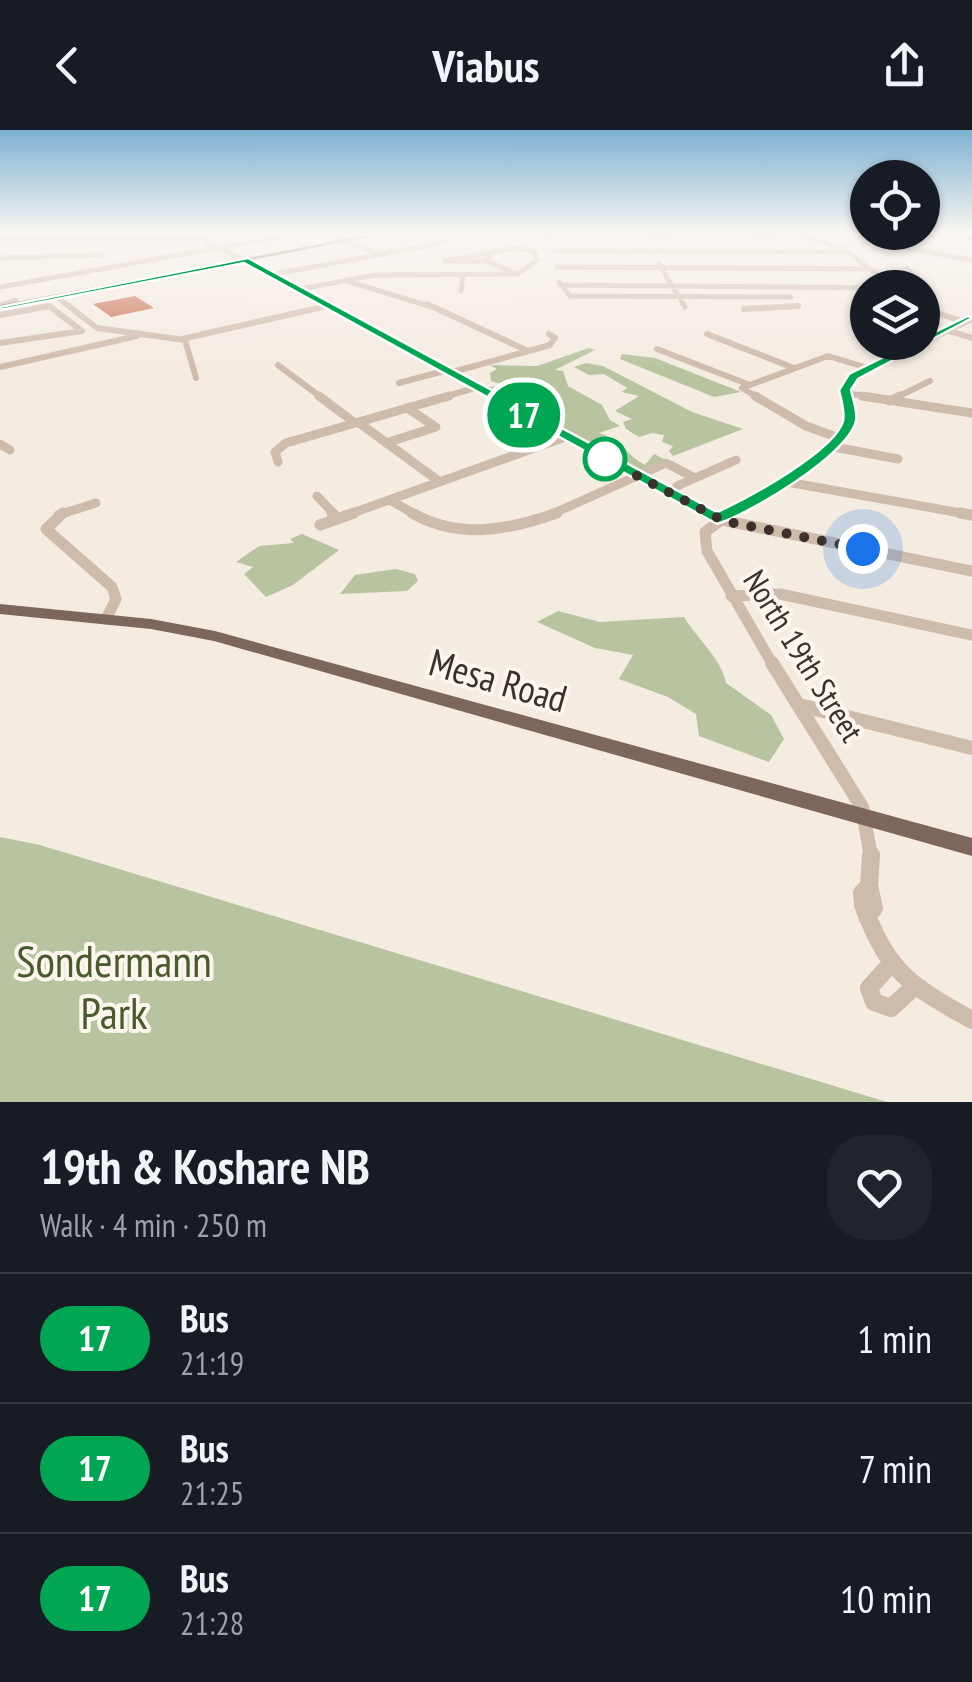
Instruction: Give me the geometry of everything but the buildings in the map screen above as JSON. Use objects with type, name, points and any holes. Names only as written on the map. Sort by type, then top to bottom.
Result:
[{"type":"main road","points":[[0,307],[144,279]]},
{"type":"main road","name":"Mesa Road","points":[[0,609],[106,619],[214,636],[972,847]]},
{"type":"street","points":[[1,286],[40,279]]},
{"type":"street","points":[[284,279],[717,519],[972,570]]},
{"type":"street","points":[[329,279],[335,282]]},
{"type":"street","points":[[301,289],[361,279]]},
{"type":"street","points":[[461,292],[462,279]]},
{"type":"street","points":[[559,279],[565,295],[791,297]]},
{"type":"street","points":[[667,279],[686,307]]},
{"type":"street","points":[[744,308],[798,306],[775,279]]},
{"type":"street","points":[[346,280],[370,292],[418,300],[528,352]]},
{"type":"street","points":[[560,285],[850,287]]},
{"type":"street","points":[[1,286],[18,302]]},
{"type":"street","points":[[57,296],[97,328]]},
{"type":"street","points":[[0,343],[97,328],[182,338],[327,306]]},
{"type":"street","points":[[0,315],[52,307],[82,331]]},
{"type":"street","points":[[940,314],[969,320]]},
{"type":"street","points":[[941,324],[952,318]]},
{"type":"street","points":[[717,519],[787,482],[839,438],[851,418],[845,393],[853,376],[969,320]]},
{"type":"street","points":[[950,331],[972,338]]},
{"type":"street","points":[[0,366],[122,342],[140,334]]},
{"type":"street","points":[[399,383],[528,352],[553,343],[555,338],[549,334]]},
{"type":"street","points":[[706,334],[794,368]]},
{"type":"street","points":[[182,338],[191,348],[196,378]]},
{"type":"street","points":[[740,348],[754,343]]},
{"type":"street","points":[[657,350],[750,385]]},
{"type":"street","points":[[839,438],[806,426],[742,388],[831,356],[868,368]]},
{"type":"street","points":[[278,366],[440,482]]},
{"type":"street","points":[[890,401],[930,381]]},
{"type":"street","points":[[278,462],[275,452],[286,443],[475,388]]},
{"type":"street","points":[[845,393],[972,413]]},
{"type":"street","points":[[386,442],[436,427],[407,408]]},
{"type":"street","points":[[320,525],[565,437]]},
{"type":"street","points":[[0,444],[10,450]]},
{"type":"street","points":[[829,446],[898,459]]},
{"type":"street","points":[[677,486],[736,460]]},
{"type":"street","points":[[390,500],[429,524],[487,532],[529,524],[666,463],[694,478]]},
{"type":"street","points":[[787,482],[972,515]]},
{"type":"street","points":[[317,496],[338,518]]},
{"type":"street","points":[[96,504],[57,515],[46,528],[56,541],[110,583],[116,600],[106,619]]},
{"type":"street","points":[[742,508],[742,520],[754,528]]},
{"type":"street","name":"North 19th Street","points":[[717,519],[706,528],[704,540],[732,596],[844,773],[866,817]]},
{"type":"street","points":[[732,596],[780,594],[972,635]]},
{"type":"street","points":[[799,705],[972,748]]},
{"type":"street","points":[[866,817],[874,872],[869,885],[874,908],[867,917],[872,939],[889,966],[914,987],[972,1020]]},
{"type":"street","points":[[889,966],[869,988],[874,1002],[891,1008],[914,987]]},
{"type":"green space","points":[[589,348],[595,350],[555,370],[563,371],[568,386],[602,405],[610,420],[620,426],[599,433],[645,465],[654,454],[666,460],[645,473],[485,388],[503,385],[491,381],[490,373],[497,369],[490,365],[537,366]]},
{"type":"green space","points":[[622,354],[655,358],[741,392],[714,397],[620,359]]},
{"type":"green space","points":[[586,363],[603,366],[692,412],[743,429],[673,456],[669,451],[673,446],[662,442],[664,435],[639,437],[626,429],[623,422],[632,419],[615,411],[639,396],[622,392],[627,388],[604,374],[589,375],[574,367]]},
{"type":"green space","points":[[302,534],[339,550],[293,585],[266,597],[244,574],[253,567],[236,562],[259,546],[294,543],[290,539]]},
{"type":"green space","points":[[396,569],[415,574],[418,581],[407,591],[340,594],[355,575]]},
{"type":"green space","points":[[558,611],[600,622],[684,617],[714,658],[726,683],[771,715],[784,739],[769,762],[699,736],[696,714],[668,697],[619,679],[633,655],[595,648],[537,622]]},
{"type":"green space","name":"Sondermann Park","points":[[0,837],[40,845],[887,1102],[0,1102]]},
{"type":"bus line","name":"17","points":[[0,307],[144,279]]},
{"type":"bus line","name":"17","points":[[285,279],[320,303],[717,519],[787,482],[844,434],[851,418],[845,390],[853,376],[932,341],[972,318]]},
{"type":"route","points":[[605,459],[724,521],[863,549]]}]
